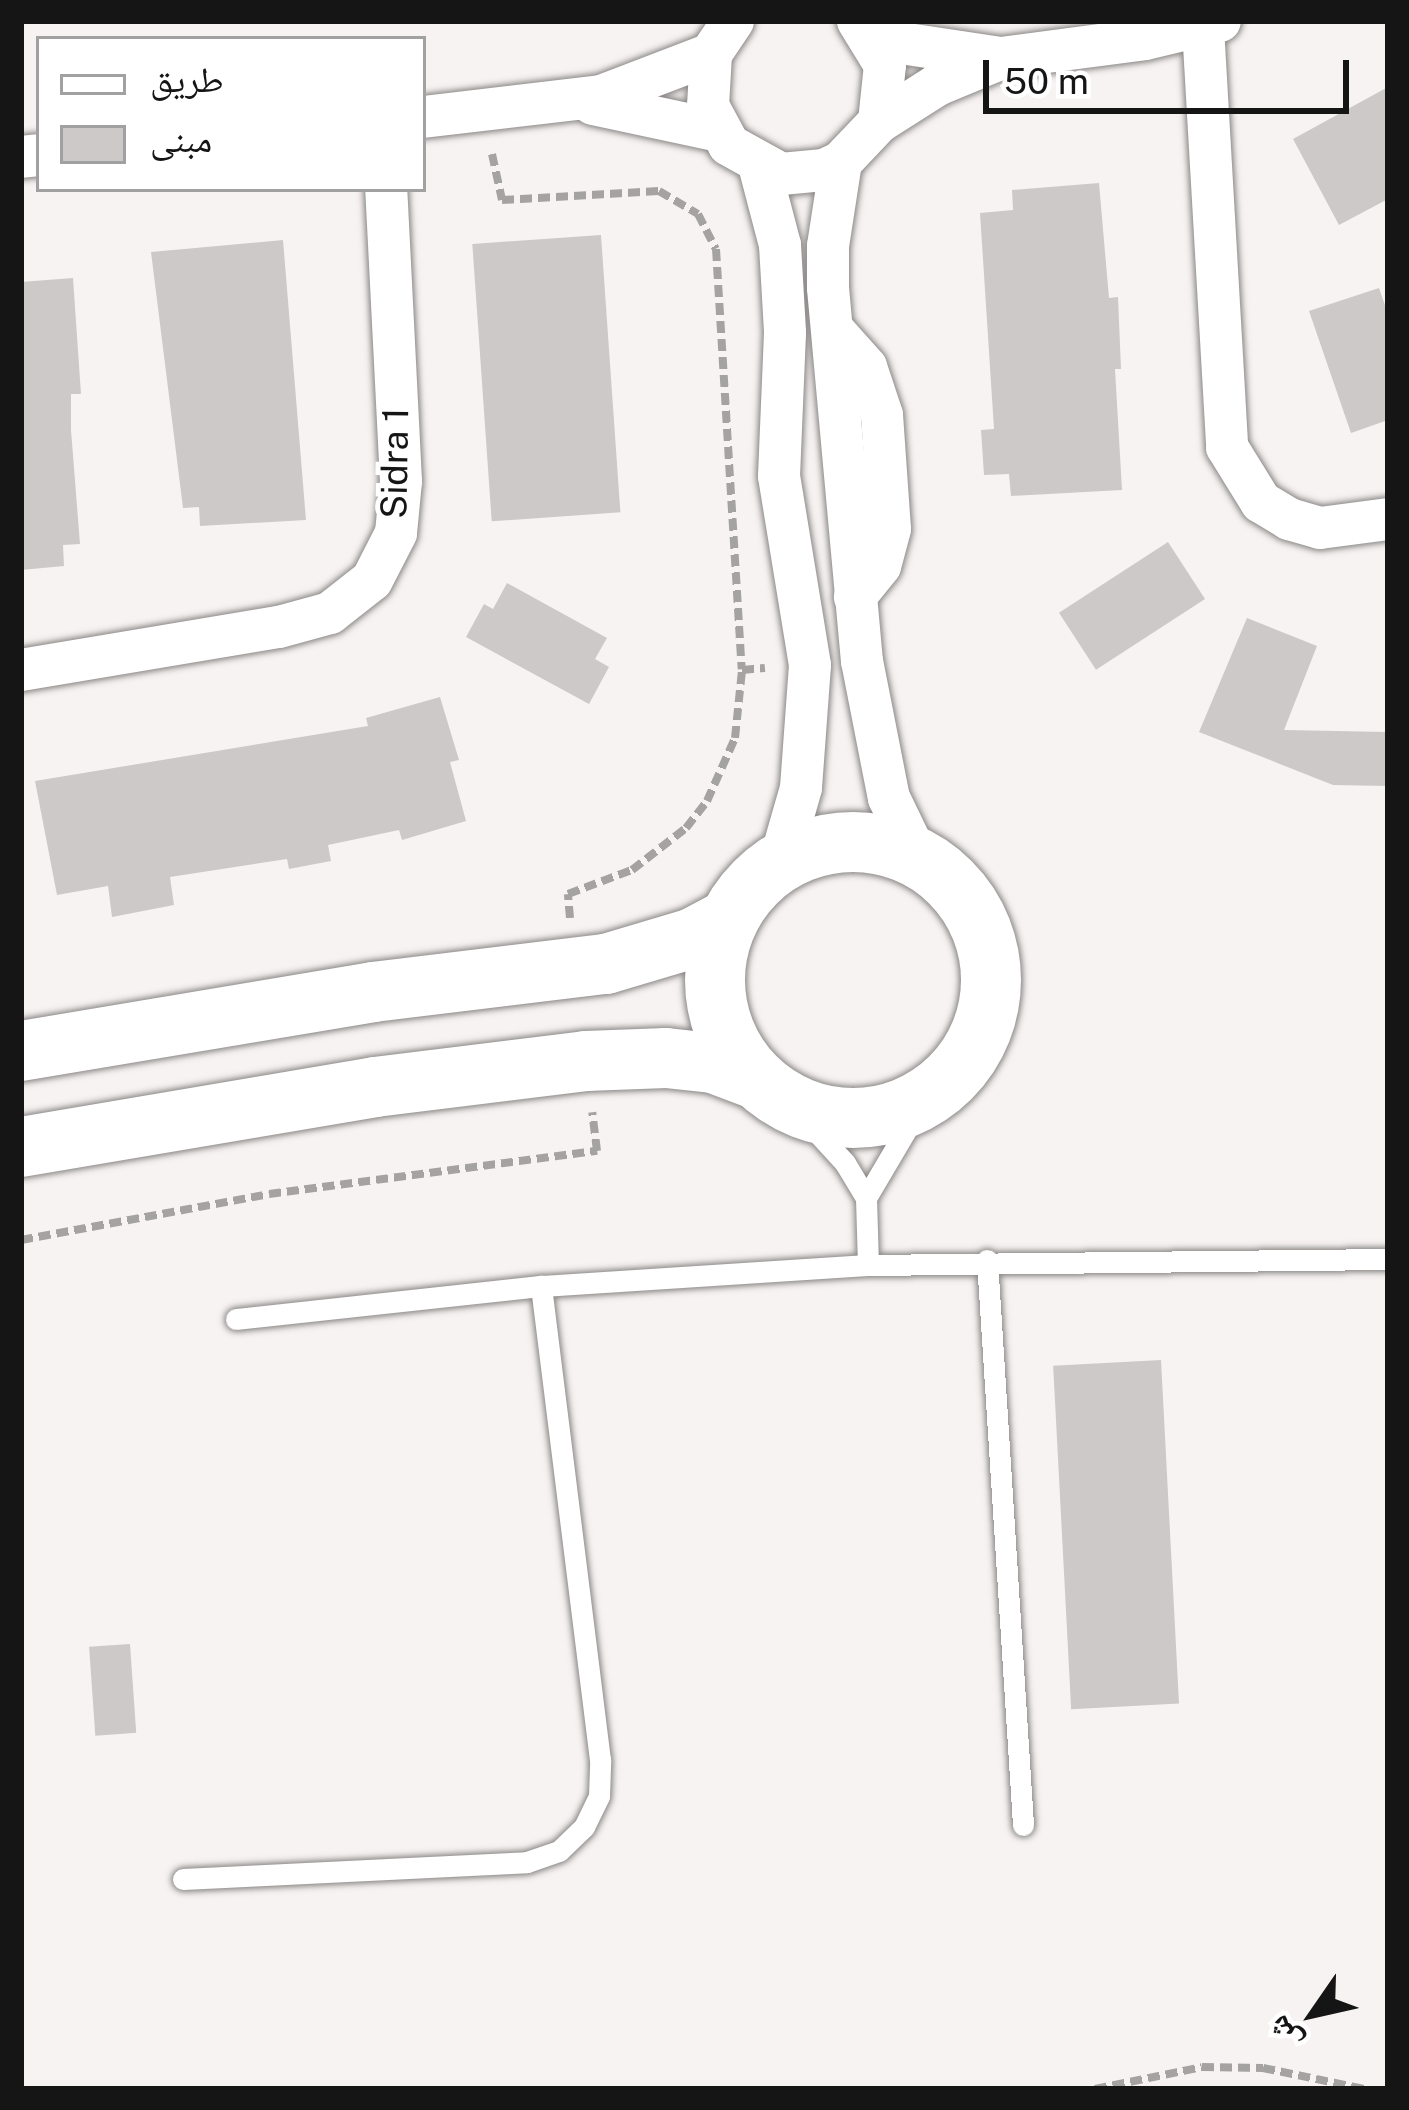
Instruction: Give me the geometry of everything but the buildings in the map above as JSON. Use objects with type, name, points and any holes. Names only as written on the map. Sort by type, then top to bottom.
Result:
[{"type":"street","points":[[562,103],[641,110],[719,131],[759,165],[781,173],[824,170],[841,162],[879,122],[937,85],[1001,58],[1211,24],[1227,447],[1261,502],[1288,519],[1320,528],[1388,519]]},
{"type":"street","points":[[866,30],[1001,58]]},
{"type":"street","points":[[866,30],[885,65],[879,122]]},
{"type":"street","points":[[426,117],[562,103],[639,85],[722,37]]},
{"type":"street","points":[[719,131],[708,106],[722,37]]},
{"type":"street","points":[[841,162],[828,246],[855,597],[873,732],[890,798],[916,856]]},
{"type":"street","points":[[759,165],[776,224],[784,286],[779,476],[810,665],[801,788],[780,861]]},
{"type":"street","name":"Sidra 1","points":[[21,670],[279,627],[330,613],[372,580],[396,533],[401,481],[386,192]]},
{"type":"street","points":[[21,1147],[374,1087],[586,1061],[666,1058],[713,1063],[773,1091],[827,1116],[868,1118],[908,1108],[942,1088],[972,1053],[989,1010],[991,965],[979,921],[953,883],[916,856],[871,842],[824,843],[780,861],[750,886],[728,919],[715,960],[717,1003],[731,1044],[773,1091]]},
{"type":"street","points":[[21,1051],[374,992],[605,964],[693,938],[728,919]]},
{"type":"lane","points":[[866,1198],[913,1120],[942,1088]]},
{"type":"lane","points":[[773,1091],[845,1163],[866,1198],[868,1265]]},
{"type":"lane","points":[[236,1319],[541,1286],[868,1265],[1388,1258]]},
{"type":"lane","points":[[986,1260],[1023,1825]]},
{"type":"lane","points":[[183,1879],[527,1862],[559,1850],[584,1827],[599,1796],[600,1760],[541,1286]]},
{"type":"path","points":[[483,111],[502,200],[659,190],[698,214],[716,249],[742,670]]},
{"type":"path","points":[[1095,2089],[1140,2075],[1222,2067],[1284,2071],[1364,2089]]}]
